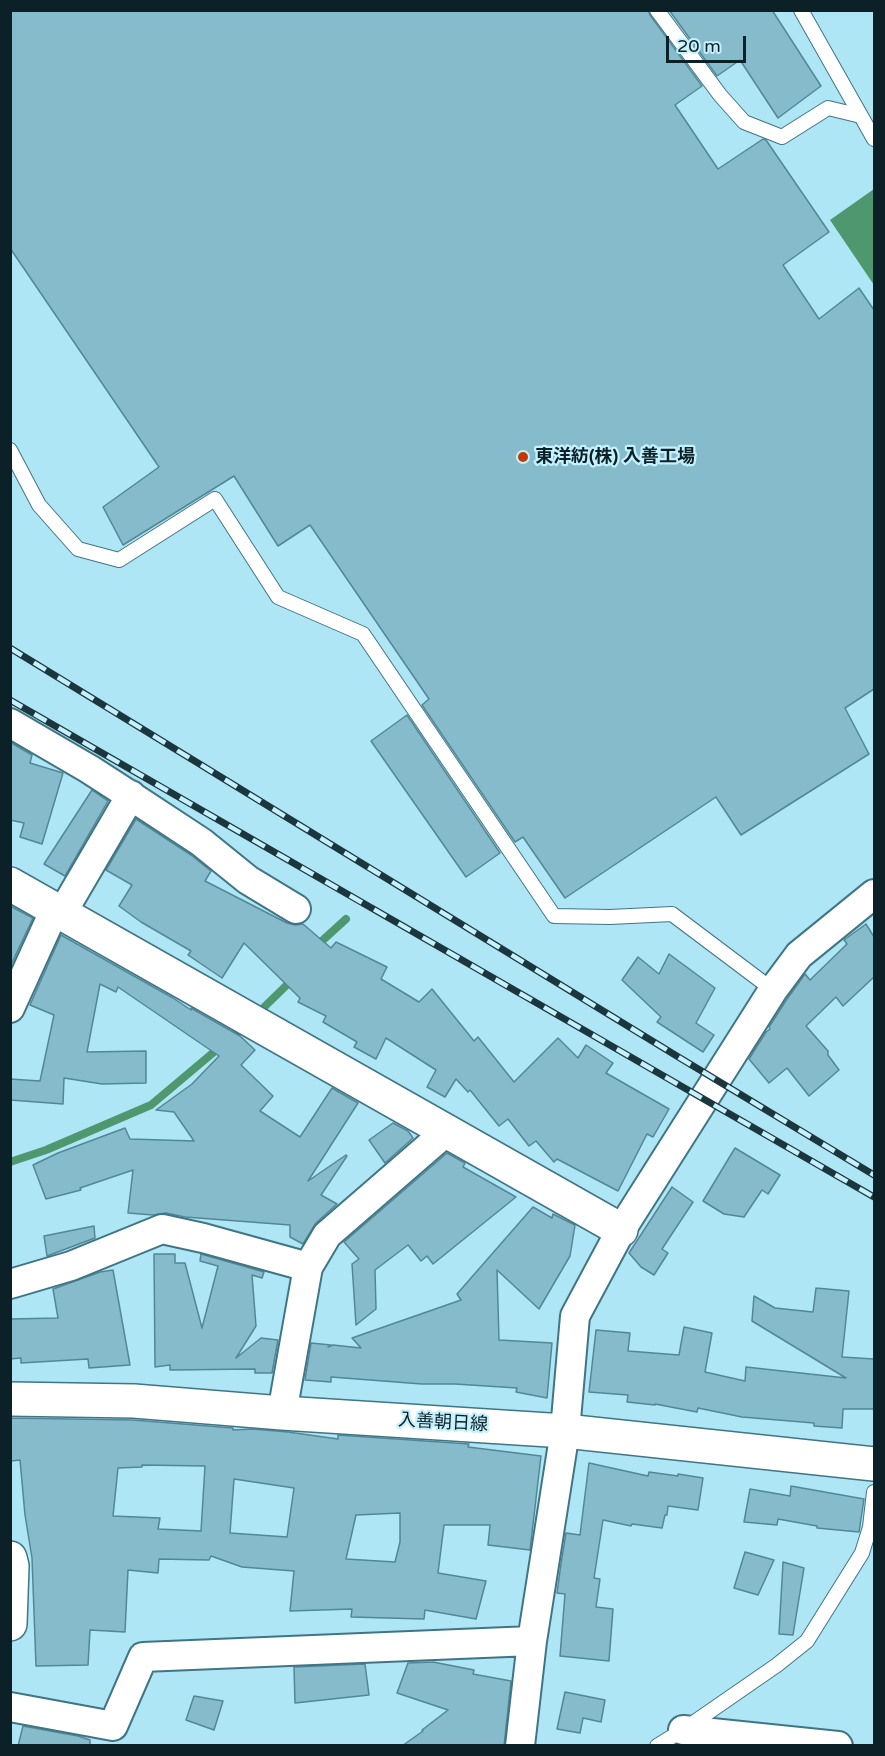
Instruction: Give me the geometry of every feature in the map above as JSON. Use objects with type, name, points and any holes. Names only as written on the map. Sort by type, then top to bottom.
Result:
[{"type":"main road","points":[[10,884],[621,1230]]},
{"type":"main road","name":"入善朝日線","points":[[10,1399],[134,1401],[565,1431],[874,1464]]},
{"type":"main road","points":[[10,1558],[12,1566],[10,1624]]},
{"type":"street","points":[[10,723],[131,795],[201,842],[248,880],[296,909]]},
{"type":"street","points":[[10,1008],[59,911],[131,795]]},
{"type":"street","points":[[520,1746],[532,1641],[565,1431],[575,1316],[621,1230],[773,990],[799,956],[874,894]]},
{"type":"street","points":[[282,1413],[308,1267],[327,1235],[447,1131]]},
{"type":"street","points":[[10,1284],[71,1266],[162,1229],[308,1267]]},
{"type":"street","points":[[10,1707],[113,1726],[143,1657],[532,1641]]},
{"type":"street","points":[[684,1730],[838,1746]]},
{"type":"lane","points":[[657,10],[744,122],[782,137],[828,108],[861,116]]},
{"type":"lane","points":[[801,10],[874,139]]},
{"type":"lane","points":[[10,450],[39,506],[78,549],[118,560],[215,499],[278,597],[363,634],[554,916],[610,917],[672,914],[773,990]]},
{"type":"lane","points":[[657,1746],[684,1730],[777,1665],[807,1641],[862,1553],[870,1527],[874,1492]]},
{"type":"shaded area","points":[[874,189],[874,285],[830,220]]},
{"type":"building","name":"東洋紡(株) 入善工場","points":[[10,10],[648,10],[702,86],[675,105],[718,169],[763,139],[766,140],[829,232],[783,265],[819,319],[859,288],[874,310],[874,689],[845,708],[869,754],[741,835],[716,797],[565,898],[523,837],[515,842],[422,705],[429,699],[310,525],[278,546],[234,476],[123,545],[103,507],[159,467],[10,248]]},
{"type":"building","points":[[669,10],[772,10],[821,86],[778,118],[740,60],[717,76]]},
{"type":"building","points":[[407,715],[500,853],[466,877],[371,741]]},
{"type":"building","points":[[10,742],[32,755],[30,763],[63,773],[42,844],[20,837],[24,823],[10,820]]},
{"type":"building","points":[[92,790],[108,801],[65,876],[44,864]]},
{"type":"building","points":[[136,819],[211,871],[205,881],[287,923],[303,924],[331,948],[336,942],[387,967],[381,979],[419,1002],[432,989],[474,1041],[478,1037],[514,1082],[558,1038],[578,1058],[586,1045],[613,1063],[606,1073],[669,1109],[653,1137],[647,1134],[618,1191],[557,1159],[554,1162],[536,1141],[529,1146],[508,1119],[499,1126],[470,1090],[468,1092],[456,1079],[445,1097],[427,1087],[436,1070],[386,1038],[376,1059],[354,1047],[357,1042],[323,1022],[326,1016],[298,1002],[300,998],[244,943],[222,978],[188,955],[191,951],[141,922],[119,906],[132,885],[106,870]]},
{"type":"building","points":[[10,906],[33,918],[10,967]]},
{"type":"building","points":[[866,924],[874,937],[874,977],[843,1006],[836,997],[806,1026],[828,1051],[828,1055],[839,1070],[809,1096],[787,1068],[769,1083],[749,1059],[805,974],[810,980],[847,944],[844,940]]},
{"type":"building","points":[[61,935],[240,1036],[255,1050],[241,1065],[273,1096],[260,1111],[300,1137],[332,1088],[358,1103],[308,1181],[347,1156],[321,1195],[337,1204],[316,1223],[303,1244],[290,1237],[290,1225],[185,1217],[166,1213],[153,1215],[128,1213],[133,1170],[80,1188],[81,1190],[46,1199],[33,1165],[58,1153],[125,1128],[130,1139],[194,1141],[174,1112],[156,1110],[192,1084],[219,1056],[118,987],[116,992],[100,984],[87,1052],[146,1051],[146,1083],[102,1084],[64,1078],[63,1104],[10,1100],[10,1079],[40,1081],[54,1015],[30,1005]]},
{"type":"building","points":[[669,954],[715,988],[696,1023],[714,1035],[703,1052],[657,1022],[661,1017],[622,980],[638,957],[659,974]]},
{"type":"building","points":[[393,1123],[408,1131],[413,1138],[385,1163],[369,1140]]},
{"type":"building","points":[[735,1148],[780,1175],[768,1194],[762,1190],[744,1217],[724,1214],[703,1201]]},
{"type":"building","points":[[447,1153],[465,1163],[463,1167],[516,1197],[433,1264],[427,1256],[421,1261],[408,1245],[375,1270],[376,1309],[356,1325],[352,1264],[359,1259],[344,1242]]},
{"type":"building","points":[[672,1187],[693,1202],[662,1249],[668,1253],[654,1275],[641,1267],[629,1253]]},
{"type":"building","points":[[533,1207],[552,1218],[553,1214],[575,1225],[570,1256],[539,1309],[497,1270],[499,1340],[552,1343],[547,1398],[516,1392],[517,1388],[331,1377],[331,1382],[305,1380],[311,1343],[331,1345],[328,1347],[333,1345],[361,1348],[352,1338],[461,1300],[457,1294]]},
{"type":"building","points":[[94,1226],[95,1238],[47,1256],[44,1236]]},
{"type":"building","points":[[154,1254],[175,1254],[175,1263],[185,1263],[202,1328],[218,1266],[200,1261],[201,1254],[264,1272],[262,1278],[252,1275],[256,1326],[236,1358],[261,1338],[278,1340],[272,1373],[255,1373],[255,1369],[170,1370],[170,1365],[155,1367]]},
{"type":"building","points":[[113,1270],[130,1365],[89,1368],[88,1359],[21,1363],[21,1358],[10,1359],[10,1319],[58,1318],[53,1289],[100,1272]]},
{"type":"building","points":[[816,1288],[849,1291],[842,1357],[874,1359],[874,1409],[843,1409],[842,1428],[814,1426],[814,1423],[742,1417],[698,1408],[697,1412],[655,1404],[627,1402],[628,1395],[589,1392],[596,1330],[630,1333],[628,1351],[679,1355],[684,1327],[712,1333],[705,1372],[745,1381],[746,1367],[846,1378],[752,1321],[754,1296],[775,1308],[813,1312]]},
{"type":"building","points":[[10,1418],[133,1420],[233,1428],[233,1430],[288,1432],[338,1439],[338,1435],[469,1444],[468,1447],[541,1456],[530,1550],[488,1545],[490,1525],[444,1525],[438,1573],[486,1581],[476,1619],[425,1610],[424,1619],[351,1617],[352,1609],[290,1611],[294,1571],[242,1567],[211,1556],[209,1560],[159,1559],[158,1573],[128,1570],[125,1632],[90,1630],[88,1665],[36,1666],[32,1558],[20,1460],[11,1461]],"holes":[[[142,1465],[205,1466],[201,1531],[158,1529],[160,1518],[113,1516],[118,1468],[142,1467]],[[234,1479],[294,1488],[287,1537],[230,1533]],[[400,1513],[400,1542],[395,1562],[346,1559],[356,1515]]]},
{"type":"building","points":[[589,1463],[648,1476],[649,1472],[703,1478],[698,1510],[668,1506],[662,1528],[632,1524],[631,1526],[603,1520],[594,1578],[600,1579],[596,1607],[613,1609],[609,1661],[560,1656],[565,1594],[557,1593],[561,1564],[566,1533],[580,1535]]},
{"type":"building","points":[[791,1486],[864,1499],[859,1532],[817,1528],[817,1526],[778,1519],[777,1525],[744,1522],[750,1489],[790,1496]]},
{"type":"building","points":[[745,1552],[774,1560],[758,1595],[734,1588]]},
{"type":"building","points":[[783,1562],[804,1568],[793,1635],[779,1634]]},
{"type":"building","points":[[433,1662],[474,1670],[473,1674],[511,1681],[504,1746],[402,1746],[448,1710],[397,1693],[408,1663]]},
{"type":"building","points":[[365,1664],[369,1695],[295,1703],[294,1667]]},
{"type":"building","points":[[565,1692],[605,1700],[601,1722],[583,1718],[580,1733],[557,1729]]},
{"type":"building","points":[[194,1696],[223,1701],[214,1730],[186,1720]]},
{"type":"building","points":[[23,1726],[78,1736],[90,1740],[90,1746],[18,1746]]},
{"type":"waterway","points":[[317,948],[346,919]]},
{"type":"waterway","points":[[255,1016],[295,977]]},
{"type":"waterway","points":[[10,1162],[46,1150],[151,1105],[246,1025]]},
{"type":"railway","points":[[10,648],[874,1175]]},
{"type":"railway","points":[[10,700],[874,1197]]},
{"type":"place","name":"東洋紡(株) 入善工場","points":[[523,457]]}]
